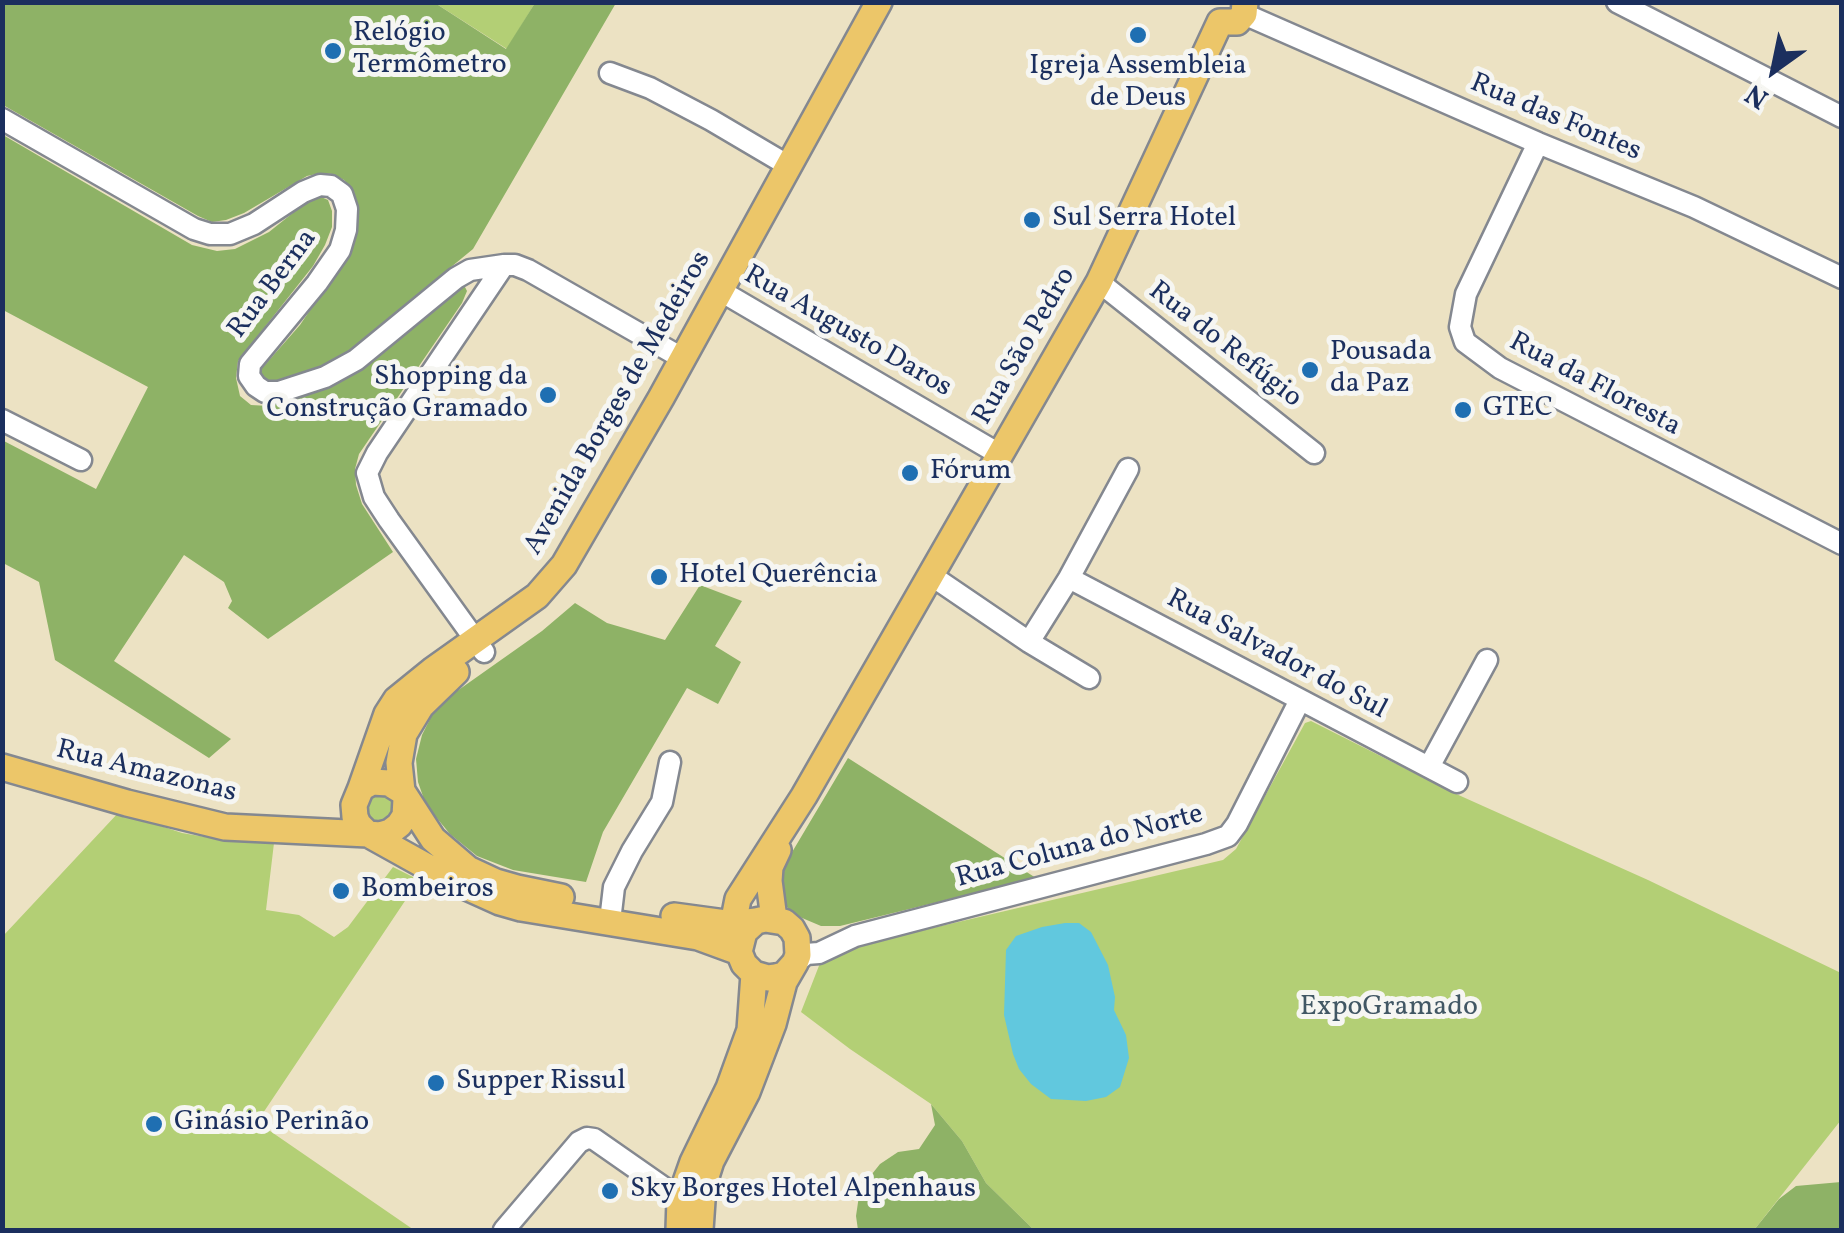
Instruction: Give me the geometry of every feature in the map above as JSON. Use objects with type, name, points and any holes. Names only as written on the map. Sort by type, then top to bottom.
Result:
[{"type":"main road","name":"Avenida Borges de Medeiros","points":[[357,796],[387,714],[396,700],[433,670],[480,646],[560,593],[574,576],[863,48],[879,2]]},
{"type":"main road","name":"Avenida Borges de Medeiros","points":[[863,48],[898,2]]},
{"type":"main road","name":"Rua São Pedro","points":[[753,926],[770,867],[804,796],[1099,282],[1230,10]]},
{"type":"main road","name":"Avenida Borges de Medeiros","points":[[668,402],[682,358],[726,294],[789,166],[833,104]]},
{"type":"main road","name":"Avenida Borges de Medeiros","points":[[404,795],[398,763],[412,718],[480,646]]},
{"type":"main road","name":"Rua Amazonas","points":[[2,767],[225,827],[277,828]]},
{"type":"main road","points":[[277,828],[357,796],[372,782],[390,783],[404,795],[433,838],[468,868],[496,882],[698,937],[753,926]]},
{"type":"main road","points":[[277,828],[380,835],[399,825],[404,816],[404,795]]},
{"type":"main road","points":[[357,796],[355,817],[368,834],[500,902],[521,908],[699,921],[729,914],[753,926],[797,938],[799,948],[784,982],[773,1024],[747,1092],[711,1161],[693,1226]]},
{"type":"main road","name":"Rua São Pedro","points":[[753,926],[804,796]]},
{"type":"main road","points":[[753,926],[744,964],[754,974],[776,977],[794,965]]},
{"type":"main road","points":[[680,1199],[692,1162],[740,1061],[750,1030],[754,974]]},
{"type":"main road","points":[[680,1199],[693,1199],[693,1226]]},
{"type":"street","points":[[1617,2],[1842,117]]},
{"type":"street","name":"Rua das Fontes","points":[[1230,10],[1694,207],[1842,278]]},
{"type":"street","points":[[610,73],[650,88],[789,166]]},
{"type":"street","name":"Rua Berna","points":[[2,119],[210,234],[230,234],[254,224],[320,184],[342,194],[347,209],[340,250],[318,284],[250,364],[249,376],[265,392],[279,392],[324,377],[356,360],[456,278],[470,270],[504,265]]},
{"type":"street","name":"Rua da Floresta","points":[[1538,143],[1466,294],[1460,326],[1465,342],[1500,368],[1842,544]]},
{"type":"street","points":[[480,646],[389,520],[374,497],[367,474],[376,453],[504,265],[528,270],[682,358]]},
{"type":"street","name":"Rua do Refúgio","points":[[1099,282],[1314,453]]},
{"type":"street","name":"Rua Augusto Daros","points":[[726,294],[999,454]]},
{"type":"street","points":[[2,420],[81,460]]},
{"type":"street","points":[[1030,642],[1128,470]]},
{"type":"street","points":[[932,576],[1089,678]]},
{"type":"street","name":"Rua Salvador do Sul","points":[[1069,578],[1457,782]]},
{"type":"street","points":[[1429,767],[1487,660]]},
{"type":"street","name":"Rua Coluna do Norte","points":[[794,965],[806,954],[819,954],[854,936],[1228,836],[1300,700]]},
{"type":"street","points":[[611,913],[614,887],[662,802],[670,762]]},
{"type":"street","name":"Rua Coluna do Norte","points":[[753,926],[810,937],[854,936]]},
{"type":"street","points":[[504,1230],[586,1138],[594,1138],[680,1199]]},
{"type":"green space","points":[[3,3],[435,3],[506,49],[535,3],[616,3],[473,249],[320,371],[266,385],[256,375],[300,325],[353,246],[359,208],[354,192],[344,180],[321,173],[307,176],[226,220],[212,222],[198,216],[3,105]]},
{"type":"green space","points":[[435,3],[535,3],[507,49]]},
{"type":"green space","points":[[3,135],[192,245],[217,251],[235,249],[269,232],[309,200],[319,196],[328,200],[332,227],[325,245],[238,361],[240,396],[251,405],[269,406],[332,381],[369,361],[464,285],[467,291],[359,454],[355,469],[362,504],[393,552],[268,639],[228,608],[232,601],[224,582],[184,555],[114,661],[231,739],[209,758],[55,660],[39,582],[3,563],[2,440],[96,489],[148,387],[3,310]]},
{"type":"green space","points":[[700,585],[742,601],[715,646],[741,662],[718,704],[687,688],[603,832],[586,882],[513,870],[477,856],[450,834],[426,805],[416,759],[433,713],[450,696],[575,603],[607,623],[665,640]]},
{"type":"green space","name":"ExpoGramado","points":[[1311,721],[1454,793],[1841,973],[1841,1120],[1754,1230],[1034,1230],[986,1183],[962,1141],[931,1104],[801,1012],[822,958],[860,945],[1223,860],[1236,849],[1305,723]]},
{"type":"green space","points":[[848,758],[1036,878],[840,926],[821,926],[795,915],[787,907],[778,883],[785,864]]},
{"type":"green space","points":[[385,791],[397,804],[389,824],[367,822],[363,799],[367,794]]},
{"type":"green space","points":[[119,812],[182,833],[274,843],[266,910],[299,915],[334,937],[348,927],[393,867],[419,880],[257,1122],[414,1230],[3,1230],[3,936]]},
{"type":"green space","points":[[931,1104],[962,1141],[986,1183],[1034,1230],[858,1230],[860,1189],[880,1164],[898,1152],[919,1149],[935,1125]]},
{"type":"green space","points":[[1841,1182],[1841,1230],[1754,1230],[1779,1199],[1796,1186]]},
{"type":"water","points":[[1079,923],[1091,932],[1108,965],[1114,1010],[1126,1035],[1129,1058],[1120,1087],[1106,1097],[1086,1101],[1051,1099],[1031,1084],[1013,1054],[1004,1015],[1006,950],[1016,936]]},
{"type":"place","name":"Igreja Assembleia de Deus","points":[[1138,35]]},
{"type":"place","name":"Relógio Termômetro","points":[[333,51]]},
{"type":"place","name":"Sul Serra Hotel","points":[[1032,220]]},
{"type":"place","name":"Pousada da Paz","points":[[1310,370]]},
{"type":"place","name":"Shopping da Construção Gramado","points":[[548,395]]},
{"type":"place","name":"GTEC","points":[[1463,410]]},
{"type":"place","name":"Fórum","points":[[910,473]]},
{"type":"place","name":"Hotel Querência","points":[[659,577]]},
{"type":"place","name":"Bombeiros","points":[[341,891]]},
{"type":"place","name":"Supper Rissul","points":[[436,1083]]},
{"type":"place","name":"Ginásio Perinão","points":[[154,1124]]},
{"type":"place","name":"Sky Borges Hotel Alpenhaus","points":[[610,1191]]}]
